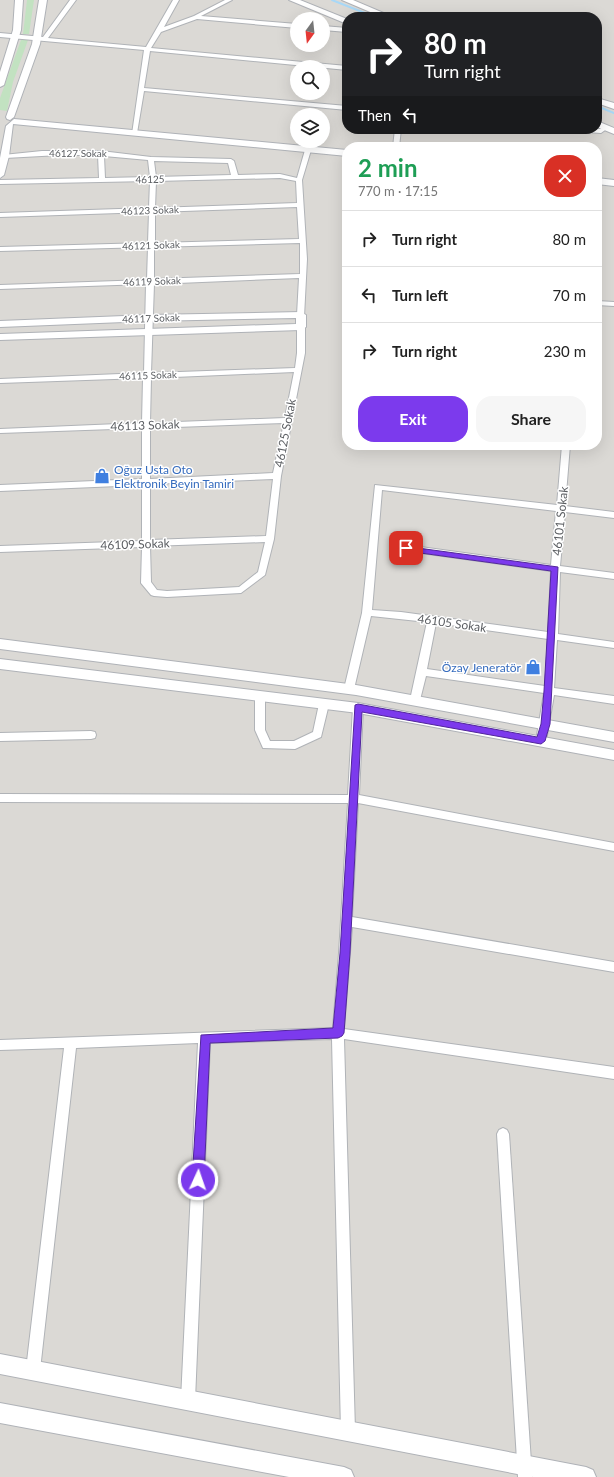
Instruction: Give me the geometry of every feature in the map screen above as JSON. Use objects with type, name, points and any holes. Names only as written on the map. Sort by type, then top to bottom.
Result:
[{"type":"street","points":[[0,85],[17,30],[19,0]]},
{"type":"street","points":[[0,175],[11,122],[40,39],[43,0]]},
{"type":"street","points":[[40,39],[73,0]]},
{"type":"street","points":[[134,133],[147,50],[176,0]]},
{"type":"street","points":[[159,31],[196,17],[229,0]]},
{"type":"street","points":[[293,0],[342,20]]},
{"type":"street","points":[[346,0],[376,12]]},
{"type":"street","points":[[196,17],[290,25]]},
{"type":"street","points":[[330,29],[342,30]]},
{"type":"street","points":[[0,35],[342,68]]},
{"type":"street","points":[[141,89],[342,108]]},
{"type":"street","points":[[602,102],[614,106]]},
{"type":"street","points":[[0,116],[11,122],[342,153]]},
{"type":"street","points":[[0,128],[11,122]]},
{"type":"street","points":[[602,126],[614,131]]},
{"type":"street","points":[[301,327],[304,276],[299,180],[308,150]]},
{"type":"street","name":"46127 Sokak","points":[[5,156],[66,152],[101,153],[151,159],[231,160],[235,177]]},
{"type":"street","points":[[101,153],[102,180]]},
{"type":"street","points":[[151,159],[153,179]]},
{"type":"street","name":"46125","points":[[0,182],[280,176],[299,180]]},
{"type":"street","name":"46125 Sokak","points":[[153,179],[146,424],[146,583],[154,592],[167,594],[241,590],[262,573],[270,539],[277,476],[301,352],[301,327]]},
{"type":"street","points":[[602,181],[614,182]]},
{"type":"street","name":"46123 Sokak","points":[[0,215],[300,205]]},
{"type":"street","name":"46121 Sokak","points":[[0,249],[303,241]]},
{"type":"street","name":"46119 Sokak","points":[[0,287],[304,276]]},
{"type":"street","points":[[602,304],[614,304]]},
{"type":"street","name":"46117 Sokak","points":[[0,324],[148,318],[301,315]]},
{"type":"street","name":"46117 Sokak","points":[[0,337],[301,327]]},
{"type":"street","name":"46115 Sokak","points":[[0,380],[297,370]]},
{"type":"street","name":"46113 Sokak","points":[[0,431],[146,424],[289,420]]},
{"type":"street","name":"46101 Sokak","points":[[541,741],[545,724],[548,691],[555,569],[566,450]]},
{"type":"street","points":[[0,488],[277,476]]},
{"type":"street","points":[[349,689],[367,613],[378,488],[614,515]]},
{"type":"street","name":"46109 Sokak","points":[[0,549],[270,539]]},
{"type":"street","points":[[406,548],[614,576]]},
{"type":"street","name":"46105 Sokak","points":[[367,613],[432,620],[614,645]]},
{"type":"street","points":[[416,700],[432,620]]},
{"type":"street","points":[[0,644],[349,689],[614,737]]},
{"type":"street","points":[[0,664],[358,708],[614,755]]},
{"type":"street","points":[[422,672],[614,700]]},
{"type":"street","points":[[260,696],[260,730],[267,745],[295,745],[317,734],[324,704]]},
{"type":"street","points":[[348,1431],[338,1033],[347,921],[358,708]]},
{"type":"street","points":[[0,737],[91,735]]},
{"type":"street","points":[[0,798],[359,799],[614,847]]},
{"type":"street","points":[[347,921],[614,967]]},
{"type":"street","points":[[0,1045],[338,1033],[614,1073]]},
{"type":"street","points":[[188,1400],[204,1038]]},
{"type":"street","points":[[33,1370],[71,1043]]},
{"type":"street","points":[[503,1134],[525,1472]]},
{"type":"street","points":[[0,1364],[348,1431],[525,1472],[586,1477]]},
{"type":"street","points":[[0,1413],[344,1477]]},
{"type":"shaded area","points":[[0,0],[614,0],[614,1477],[0,1477]]},
{"type":"green space","points":[[27,0],[34,0],[29,34],[23,34]]},
{"type":"green space","points":[[21,40],[28,40],[13,82],[7,111],[0,110],[0,98]]},
{"type":"waterway","points":[[332,0],[362,12]]},
{"type":"waterway","points":[[602,108],[614,113]]},
{"type":"place","name":"Oğuz Usta Oto Elektronik Beyin Tamiri","points":[[102,476]]},
{"type":"place","name":"Özay Jeneratör","points":[[533,667]]},
{"type":"route","points":[[198,1180],[204,1038],[338,1033],[345,953],[358,708],[541,741],[545,724],[548,691],[555,569],[406,548]]}]
